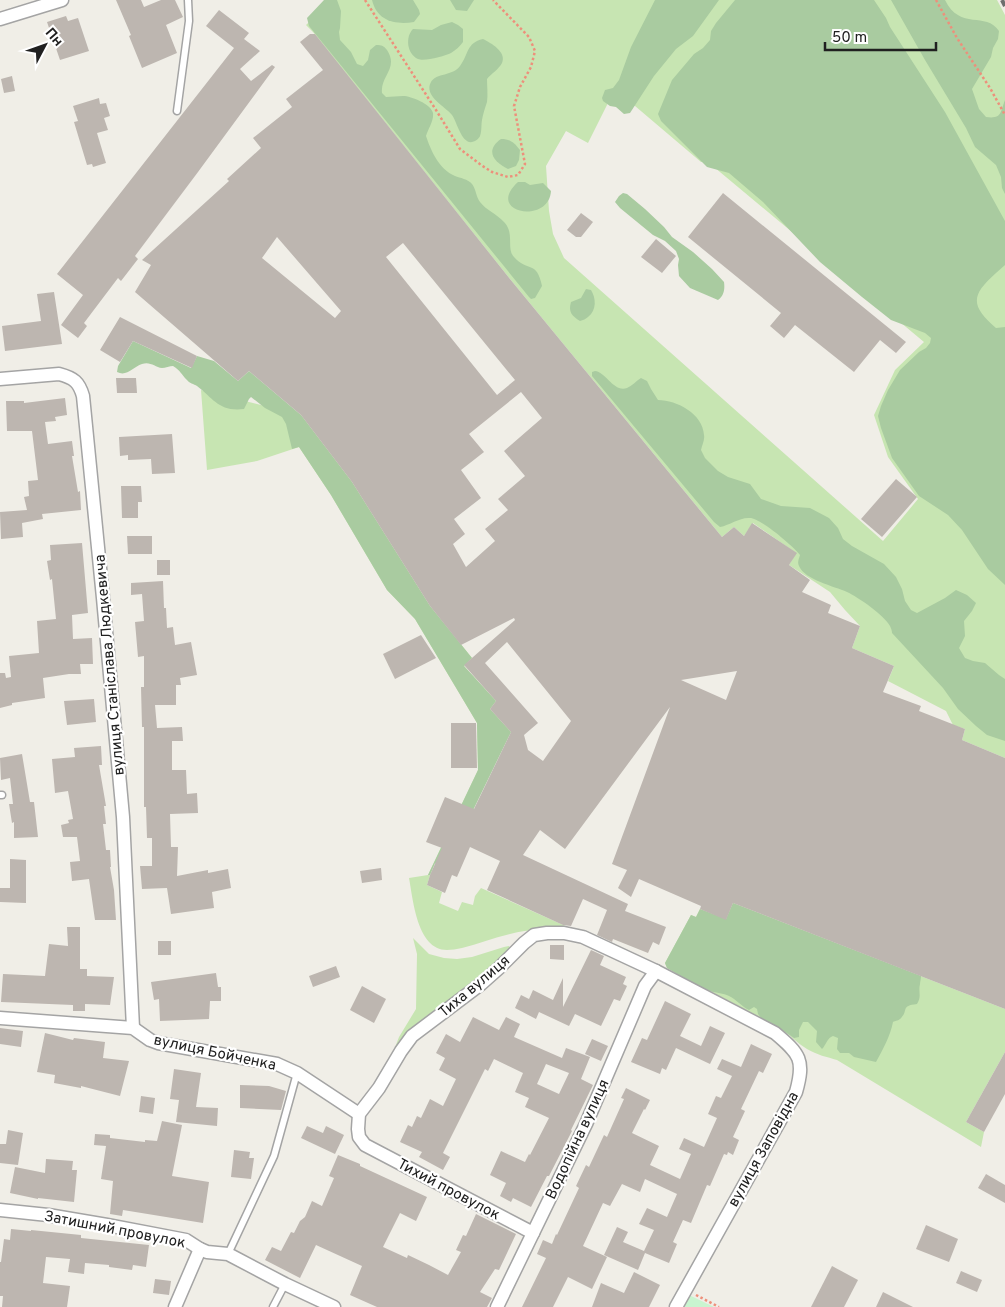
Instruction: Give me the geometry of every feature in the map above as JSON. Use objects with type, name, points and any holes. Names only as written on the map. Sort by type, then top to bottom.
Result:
[{"type":"street","points":[[0,19],[62,0]]},
{"type":"street","name":"вулиця Станіслава Людкевича","points":[[0,378],[59,374],[74,380],[80,386],[83,396],[122,817],[133,1028]]},
{"type":"street","name":"Тиха вулиця","points":[[359,1114],[379,1088],[412,1036],[481,984],[534,935],[564,933],[582,937],[656,971]]},
{"type":"street","name":"Водопійна вулиця","points":[[497,1307],[586,1124],[645,986],[656,971]]},
{"type":"street","name":"вулиця Заповідна","points":[[656,971],[775,1033],[792,1049],[800,1063],[800,1077],[796,1092],[676,1307]]},
{"type":"street","name":"вулиця Бойченка","points":[[0,1018],[133,1028],[150,1040],[158,1043],[277,1064],[297,1073],[359,1114]]},
{"type":"street","name":"Тихий провулок","points":[[359,1114],[359,1137],[366,1145],[532,1233]]},
{"type":"street","name":"Затишний провулок","points":[[0,1210],[48,1215],[186,1240],[207,1252],[228,1254],[334,1307]]},
{"type":"street","points":[[175,1307],[200,1249]]},
{"type":"lane","points":[[177,111],[189,21],[188,0]]},
{"type":"lane","points":[[228,1254],[274,1156],[297,1073]]},
{"type":"lane","points":[[273,1307],[285,1284]]},
{"type":"path","points":[[365,0],[460,149],[492,172],[508,177],[518,175],[525,164],[514,106],[520,87],[531,67],[535,51],[529,36],[493,0]]},
{"type":"path","points":[[936,0],[957,38],[990,88],[1005,115]]},
{"type":"path","points":[[686,1289],[719,1307]]},
{"type":"green space","points":[[324,0],[337,0],[341,11],[340,40],[351,52],[357,64],[363,66],[368,60],[370,50],[376,45],[383,46],[387,50],[391,62],[382,87],[382,93],[386,97],[411,97],[429,107],[433,113],[433,119],[426,136],[433,153],[449,173],[470,182],[480,202],[507,226],[512,254],[523,264],[534,269],[540,278],[542,286],[535,298],[531,299],[529,297],[309,26],[307,18]]},
{"type":"green space","points":[[332,0],[997,0],[1005,15],[1005,758],[962,740],[965,729],[953,725],[946,711],[888,681],[894,666],[852,648],[860,626],[830,592],[789,565],[796,553],[753,523],[744,536],[734,527],[722,537],[510,279],[306,25]],"holes":[[[615,89],[701,162],[708,162],[924,342],[895,370],[874,415],[888,457],[918,499],[883,541],[564,258],[553,234],[549,211],[546,166],[566,131],[588,143]]]},
{"type":"green space","points":[[372,0],[413,0],[420,14],[414,22],[394,22],[382,17],[378,13]]},
{"type":"green space","points":[[450,0],[474,0],[467,11],[456,10]]},
{"type":"green space","points":[[655,0],[719,0],[693,36],[676,49],[654,76],[630,113],[624,114],[616,107],[610,106],[603,101],[602,98],[605,90],[613,88],[619,80],[631,47]]},
{"type":"green space","points":[[735,0],[874,0],[945,112],[1005,221],[1005,265],[982,288],[977,301],[982,313],[996,328],[1005,327],[1005,585],[988,569],[962,530],[948,515],[919,496],[892,458],[881,428],[878,416],[888,390],[900,370],[926,348],[931,338],[925,333],[891,320],[862,297],[820,262],[763,202],[729,173],[707,167],[661,121],[658,114],[672,80],[694,54],[710,40],[711,31],[716,23]]},
{"type":"green space","points":[[891,0],[945,0],[958,15],[987,22],[994,25],[999,31],[991,57],[972,89],[979,109],[986,117],[998,116],[1005,100],[1005,194],[996,165],[975,147],[966,128]]},
{"type":"green space","points":[[452,22],[463,29],[463,42],[455,51],[444,56],[425,60],[414,57],[408,45],[410,32],[413,29],[432,30]]},
{"type":"green space","points":[[483,39],[497,48],[503,59],[501,65],[487,79],[487,102],[482,118],[481,134],[476,140],[470,142],[463,137],[452,115],[436,101],[429,87],[433,79],[457,69],[473,43]]},
{"type":"green space","points":[[501,139],[512,142],[520,150],[516,166],[508,169],[498,163],[493,156],[493,147]]},
{"type":"green space","points":[[518,182],[525,182],[530,185],[543,183],[551,191],[548,202],[540,208],[531,211],[521,211],[513,207],[509,201],[510,193]]},
{"type":"green space","points":[[623,193],[627,194],[645,209],[672,237],[693,252],[724,282],[724,292],[718,300],[690,288],[679,276],[679,259],[676,251],[665,241],[653,235],[615,202]]},
{"type":"green space","points":[[586,289],[591,290],[593,293],[594,307],[588,317],[580,321],[571,313],[570,305],[571,302],[581,298]]},
{"type":"green space","points":[[133,341],[191,368],[197,356],[214,361],[238,381],[249,371],[301,415],[352,482],[430,606],[472,658],[464,666],[496,701],[490,709],[511,732],[462,833],[440,865],[435,863],[430,875],[428,875],[478,770],[477,723],[415,619],[387,590],[331,495],[299,447],[292,449],[286,424],[282,417],[265,408],[251,397],[244,409],[228,408],[217,404],[197,386],[188,381],[173,366],[162,368],[145,363],[124,373],[117,372],[118,366]]},
{"type":"green space","points":[[595,371],[622,389],[629,387],[641,378],[647,381],[658,400],[673,403],[688,410],[703,427],[704,439],[701,450],[705,458],[718,471],[728,477],[750,484],[761,499],[781,506],[810,508],[829,518],[838,528],[843,539],[884,564],[896,577],[905,601],[911,610],[917,613],[956,590],[967,595],[976,603],[964,621],[965,636],[959,648],[965,658],[985,663],[1005,679],[1005,741],[987,735],[958,709],[943,688],[892,633],[887,622],[877,612],[852,594],[813,579],[802,571],[798,563],[800,555],[776,533],[755,519],[750,518],[720,527],[714,522],[592,376],[592,372]]},
{"type":"green space","points":[[201,390],[301,415],[352,482],[430,606],[472,658],[464,666],[496,701],[490,709],[511,732],[440,865],[435,863],[427,885],[442,892],[439,903],[458,911],[462,902],[473,905],[475,896],[481,888],[570,928],[517,932],[450,950],[437,948],[429,942],[418,922],[409,878],[428,875],[478,770],[477,723],[415,619],[387,590],[331,495],[299,447],[257,461],[207,470]]},
{"type":"green space","points":[[733,903],[1005,1009],[1005,1052],[966,1122],[984,1132],[981,1147],[837,1060],[822,1056],[803,1047],[778,1027],[667,968],[665,963],[691,915],[696,917],[700,909],[726,919]]},
{"type":"green space","points":[[733,903],[921,976],[920,996],[917,1004],[908,1006],[900,1019],[893,1022],[884,1048],[876,1062],[854,1057],[849,1053],[840,1053],[837,1049],[838,1038],[833,1036],[829,1038],[822,1049],[816,1042],[817,1031],[808,1022],[803,1022],[799,1030],[799,1037],[794,1038],[761,1018],[754,1007],[749,1010],[729,996],[704,989],[667,968],[665,963],[691,915],[696,917],[700,909],[726,919]]},
{"type":"green space","points":[[413,938],[429,954],[444,958],[472,957],[509,946],[511,949],[391,1058],[399,1037],[416,1009],[417,954]]},
{"type":"green space","points":[[687,1294],[714,1307],[680,1307]]},
{"type":"building","points":[[116,0],[141,0],[144,7],[161,0],[175,0],[183,17],[166,25],[177,53],[142,68],[129,36],[131,35]]},
{"type":"building","points":[[219,10],[249,33],[244,39],[260,51],[240,69],[251,81],[272,65],[275,67],[135,256],[138,259],[121,281],[118,278],[84,323],[87,326],[78,338],[61,325],[83,295],[57,274],[234,48],[206,26]]},
{"type":"building","points":[[66,16],[68,21],[78,18],[89,51],[60,60],[47,22]]},
{"type":"building","points":[[310,34],[315,34],[510,279],[722,537],[734,527],[744,536],[752,523],[797,553],[789,565],[810,580],[802,592],[831,605],[828,613],[860,626],[852,648],[894,666],[883,692],[921,706],[919,711],[965,729],[962,740],[1005,758],[1005,1009],[733,903],[726,920],[700,909],[701,906],[639,879],[631,897],[618,888],[627,870],[612,864],[670,707],[565,849],[540,830],[523,855],[628,904],[625,911],[666,927],[659,945],[653,942],[648,953],[613,939],[612,942],[597,935],[607,910],[583,899],[571,926],[563,925],[487,890],[500,861],[470,847],[457,877],[452,875],[445,893],[427,885],[442,848],[426,842],[445,797],[474,809],[511,732],[490,709],[496,701],[464,665],[515,620],[514,618],[461,645],[430,606],[352,482],[301,415],[249,371],[238,381],[135,292],[151,265],[142,260],[229,181],[227,179],[261,148],[253,138],[292,107],[286,99],[323,70],[300,42]],"holes":[[[277,237],[341,311],[335,318],[262,258]],[[403,243],[515,380],[497,395],[386,257]],[[521,392],[542,418],[504,451],[525,476],[498,499],[508,510],[485,529],[495,541],[466,567],[453,544],[465,534],[454,519],[481,498],[461,470],[484,452],[469,434]],[[507,642],[571,721],[543,761],[528,750],[524,735],[538,723],[485,663]],[[737,671],[726,700],[681,680]]]},
{"type":"building","points":[[12,76],[15,91],[4,93],[1,79]]},
{"type":"building","points":[[99,98],[100,104],[106,103],[110,116],[104,118],[108,130],[97,133],[106,163],[93,167],[92,164],[87,165],[74,122],[78,121],[73,106]]},
{"type":"building","points":[[723,193],[906,342],[896,353],[880,340],[854,372],[795,325],[784,338],[770,326],[781,313],[688,237]]},
{"type":"building","points":[[581,213],[593,222],[581,237],[576,237],[567,230]]},
{"type":"building","points":[[656,239],[676,256],[662,273],[641,257]]},
{"type":"building","points":[[54,292],[62,344],[5,351],[2,326],[41,321],[37,294]]},
{"type":"building","points":[[120,317],[197,356],[192,368],[133,341],[120,362],[100,350]]},
{"type":"building","points":[[116,378],[136,378],[137,393],[117,393]]},
{"type":"building","points":[[65,398],[67,415],[55,417],[56,421],[45,422],[48,444],[72,441],[74,456],[72,456],[78,492],[80,491],[81,510],[42,514],[43,519],[22,523],[23,537],[1,539],[0,512],[27,510],[24,497],[29,496],[28,481],[38,480],[32,431],[7,431],[6,401],[24,401],[24,403]]},
{"type":"building","points":[[172,434],[175,473],[152,474],[151,459],[128,460],[128,455],[120,456],[119,437]]},
{"type":"building","points":[[896,479],[917,497],[882,537],[861,519]]},
{"type":"building","points":[[121,486],[141,486],[142,502],[138,502],[138,518],[122,518]]},
{"type":"building","points":[[127,536],[152,536],[152,554],[128,554]]},
{"type":"building","points":[[82,543],[88,613],[72,615],[73,639],[92,638],[93,664],[80,664],[81,674],[43,678],[45,698],[12,703],[12,705],[0,708],[0,673],[5,673],[6,678],[11,677],[9,656],[39,653],[37,621],[56,619],[52,579],[50,580],[47,561],[51,560],[50,545]]},
{"type":"building","points":[[157,560],[170,560],[170,575],[157,575]]},
{"type":"building","points":[[163,581],[167,628],[173,627],[175,645],[191,642],[197,675],[180,678],[181,685],[176,685],[176,705],[155,705],[157,728],[182,727],[183,741],[172,741],[172,770],[186,770],[187,794],[197,793],[198,813],[170,814],[171,847],[178,847],[177,876],[208,870],[208,873],[228,869],[231,888],[212,892],[214,908],[171,914],[167,888],[142,889],[140,866],[152,866],[152,838],[147,838],[146,807],[144,807],[144,727],[142,727],[141,687],[144,687],[144,656],[138,657],[135,622],[144,621],[142,594],[131,595],[131,583]]},
{"type":"building","points":[[421,635],[436,658],[395,679],[383,654]]},
{"type":"building","points":[[94,699],[96,722],[67,725],[64,701]]},
{"type":"building","points":[[451,723],[476,723],[477,768],[451,768]]},
{"type":"building","points":[[101,746],[102,765],[99,765],[106,806],[104,806],[106,824],[103,824],[106,850],[110,850],[116,920],[95,920],[89,879],[72,881],[70,862],[80,861],[77,837],[63,837],[61,825],[69,823],[68,820],[73,819],[68,791],[55,793],[52,759],[75,757],[74,748]]},
{"type":"building","points":[[22,754],[30,802],[34,802],[38,837],[14,838],[14,822],[12,823],[9,804],[13,804],[10,778],[1,780],[0,758]]},
{"type":"building","points":[[10,859],[26,860],[26,903],[0,902],[0,888],[10,888]]},
{"type":"building","points":[[381,868],[382,880],[362,883],[360,871]]},
{"type":"building","points":[[67,927],[80,927],[80,969],[87,969],[87,976],[114,977],[110,1005],[85,1004],[85,1011],[73,1011],[73,1005],[1,1002],[3,974],[45,976],[49,944],[68,946]]},
{"type":"building","points":[[158,941],[171,941],[171,955],[158,955]]},
{"type":"building","points":[[550,945],[564,945],[564,960],[550,959]]},
{"type":"building","points":[[591,950],[604,956],[600,965],[626,977],[623,984],[627,986],[620,1001],[614,999],[601,1026],[575,1014],[569,1026],[539,1012],[536,1019],[515,1008],[521,995],[529,999],[533,990],[553,1000],[563,978],[563,1007]]},
{"type":"building","points":[[336,966],[340,977],[313,987],[309,976]]},
{"type":"building","points":[[216,973],[218,987],[221,987],[221,1001],[210,1001],[209,1019],[160,1021],[159,999],[154,1000],[151,982]]},
{"type":"building","points":[[362,986],[386,999],[374,1023],[350,1010]]},
{"type":"building","points":[[665,1001],[691,1014],[680,1036],[701,1046],[710,1026],[725,1033],[710,1064],[676,1048],[666,1070],[662,1068],[660,1074],[631,1062],[642,1038],[647,1040]]},
{"type":"building","points":[[473,1017],[499,1030],[506,1017],[520,1024],[514,1037],[562,1058],[566,1048],[590,1057],[581,1079],[593,1085],[572,1131],[531,1207],[513,1198],[511,1202],[500,1196],[506,1183],[490,1175],[501,1151],[525,1162],[549,1118],[525,1107],[529,1098],[515,1092],[523,1073],[494,1059],[488,1071],[485,1069],[443,1153],[450,1157],[443,1170],[419,1157],[422,1152],[400,1142],[408,1125],[412,1127],[417,1116],[421,1118],[430,1099],[443,1106],[456,1079],[439,1070],[445,1058],[436,1053],[446,1034],[460,1042]],"holes":[[[546,1064],[569,1073],[559,1094],[537,1084]]]},
{"type":"building","points":[[0,1028],[23,1031],[21,1047],[0,1044]]},
{"type":"building","points":[[45,1033],[73,1040],[74,1038],[105,1042],[103,1058],[129,1061],[120,1096],[81,1086],[81,1088],[54,1083],[55,1075],[37,1072]]},
{"type":"building","points":[[592,1039],[608,1046],[601,1061],[585,1054]]},
{"type":"building","points":[[751,1044],[772,1054],[763,1073],[759,1071],[741,1109],[745,1111],[733,1137],[739,1140],[733,1155],[728,1152],[727,1155],[724,1154],[710,1186],[707,1185],[691,1223],[683,1220],[673,1242],[677,1244],[669,1263],[645,1253],[638,1270],[604,1255],[617,1227],[628,1232],[623,1242],[644,1251],[654,1230],[639,1224],[647,1208],[667,1217],[677,1194],[645,1179],[640,1192],[622,1184],[610,1206],[603,1203],[583,1246],[607,1257],[592,1289],[568,1277],[553,1307],[522,1307],[546,1258],[537,1254],[543,1240],[552,1244],[557,1235],[579,1188],[576,1186],[586,1165],[589,1167],[604,1135],[607,1137],[624,1099],[621,1098],[626,1088],[650,1100],[632,1133],[659,1146],[650,1165],[680,1179],[691,1154],[679,1149],[684,1138],[704,1147],[717,1118],[708,1114],[716,1096],[721,1098],[732,1076],[717,1069],[722,1059],[741,1067]]},
{"type":"building","points":[[1005,1052],[1005,1094],[984,1132],[966,1122]]},
{"type":"building","points":[[174,1069],[201,1073],[196,1107],[218,1108],[217,1126],[176,1122],[179,1100],[170,1099]]},
{"type":"building","points":[[240,1085],[269,1086],[286,1091],[281,1110],[240,1108]]},
{"type":"building","points":[[141,1096],[155,1098],[153,1114],[139,1112]]},
{"type":"building","points":[[162,1121],[182,1125],[172,1176],[209,1182],[203,1223],[123,1210],[122,1216],[110,1214],[113,1181],[101,1179],[106,1146],[94,1145],[95,1134],[110,1135],[110,1138],[145,1142],[145,1140],[157,1141]]},
{"type":"building","points":[[307,1126],[323,1133],[326,1126],[344,1135],[335,1154],[301,1138]]},
{"type":"building","points":[[8,1130],[23,1133],[18,1165],[0,1163],[0,1144],[6,1144]]},
{"type":"building","points":[[234,1150],[250,1152],[249,1158],[254,1158],[251,1179],[231,1177]]},
{"type":"building","points":[[338,1155],[427,1197],[416,1221],[400,1213],[383,1247],[407,1258],[408,1255],[448,1275],[461,1252],[456,1250],[463,1235],[466,1236],[476,1214],[516,1234],[499,1270],[495,1269],[480,1292],[492,1298],[487,1307],[377,1307],[350,1295],[362,1266],[316,1245],[300,1278],[265,1260],[272,1247],[281,1251],[291,1232],[294,1233],[300,1221],[305,1217],[312,1201],[322,1206],[334,1178],[329,1176]]},
{"type":"building","points":[[46,1159],[73,1161],[72,1170],[77,1170],[74,1202],[38,1199],[10,1193],[15,1167],[45,1173]]},
{"type":"building","points":[[986,1174],[1005,1185],[1005,1203],[978,1188]]},
{"type":"building","points":[[926,1225],[958,1239],[949,1262],[916,1249]]},
{"type":"building","points":[[11,1229],[81,1235],[81,1238],[149,1245],[146,1267],[133,1265],[132,1270],[109,1267],[109,1265],[85,1263],[84,1274],[68,1272],[70,1259],[46,1257],[43,1283],[70,1286],[67,1307],[2,1307],[3,1296],[0,1296],[0,1262],[4,1239],[10,1240]]},
{"type":"building","points":[[832,1266],[858,1280],[844,1307],[811,1307]]},
{"type":"building","points":[[961,1271],[982,1280],[977,1292],[956,1283]]},
{"type":"building","points":[[634,1272],[660,1285],[649,1307],[592,1307],[601,1283],[624,1293]]},
{"type":"building","points":[[155,1279],[171,1281],[169,1295],[153,1293]]},
{"type":"building","points":[[883,1292],[913,1307],[876,1307]]},
{"type":"railway","points":[[1002,0],[1005,6]]}]
